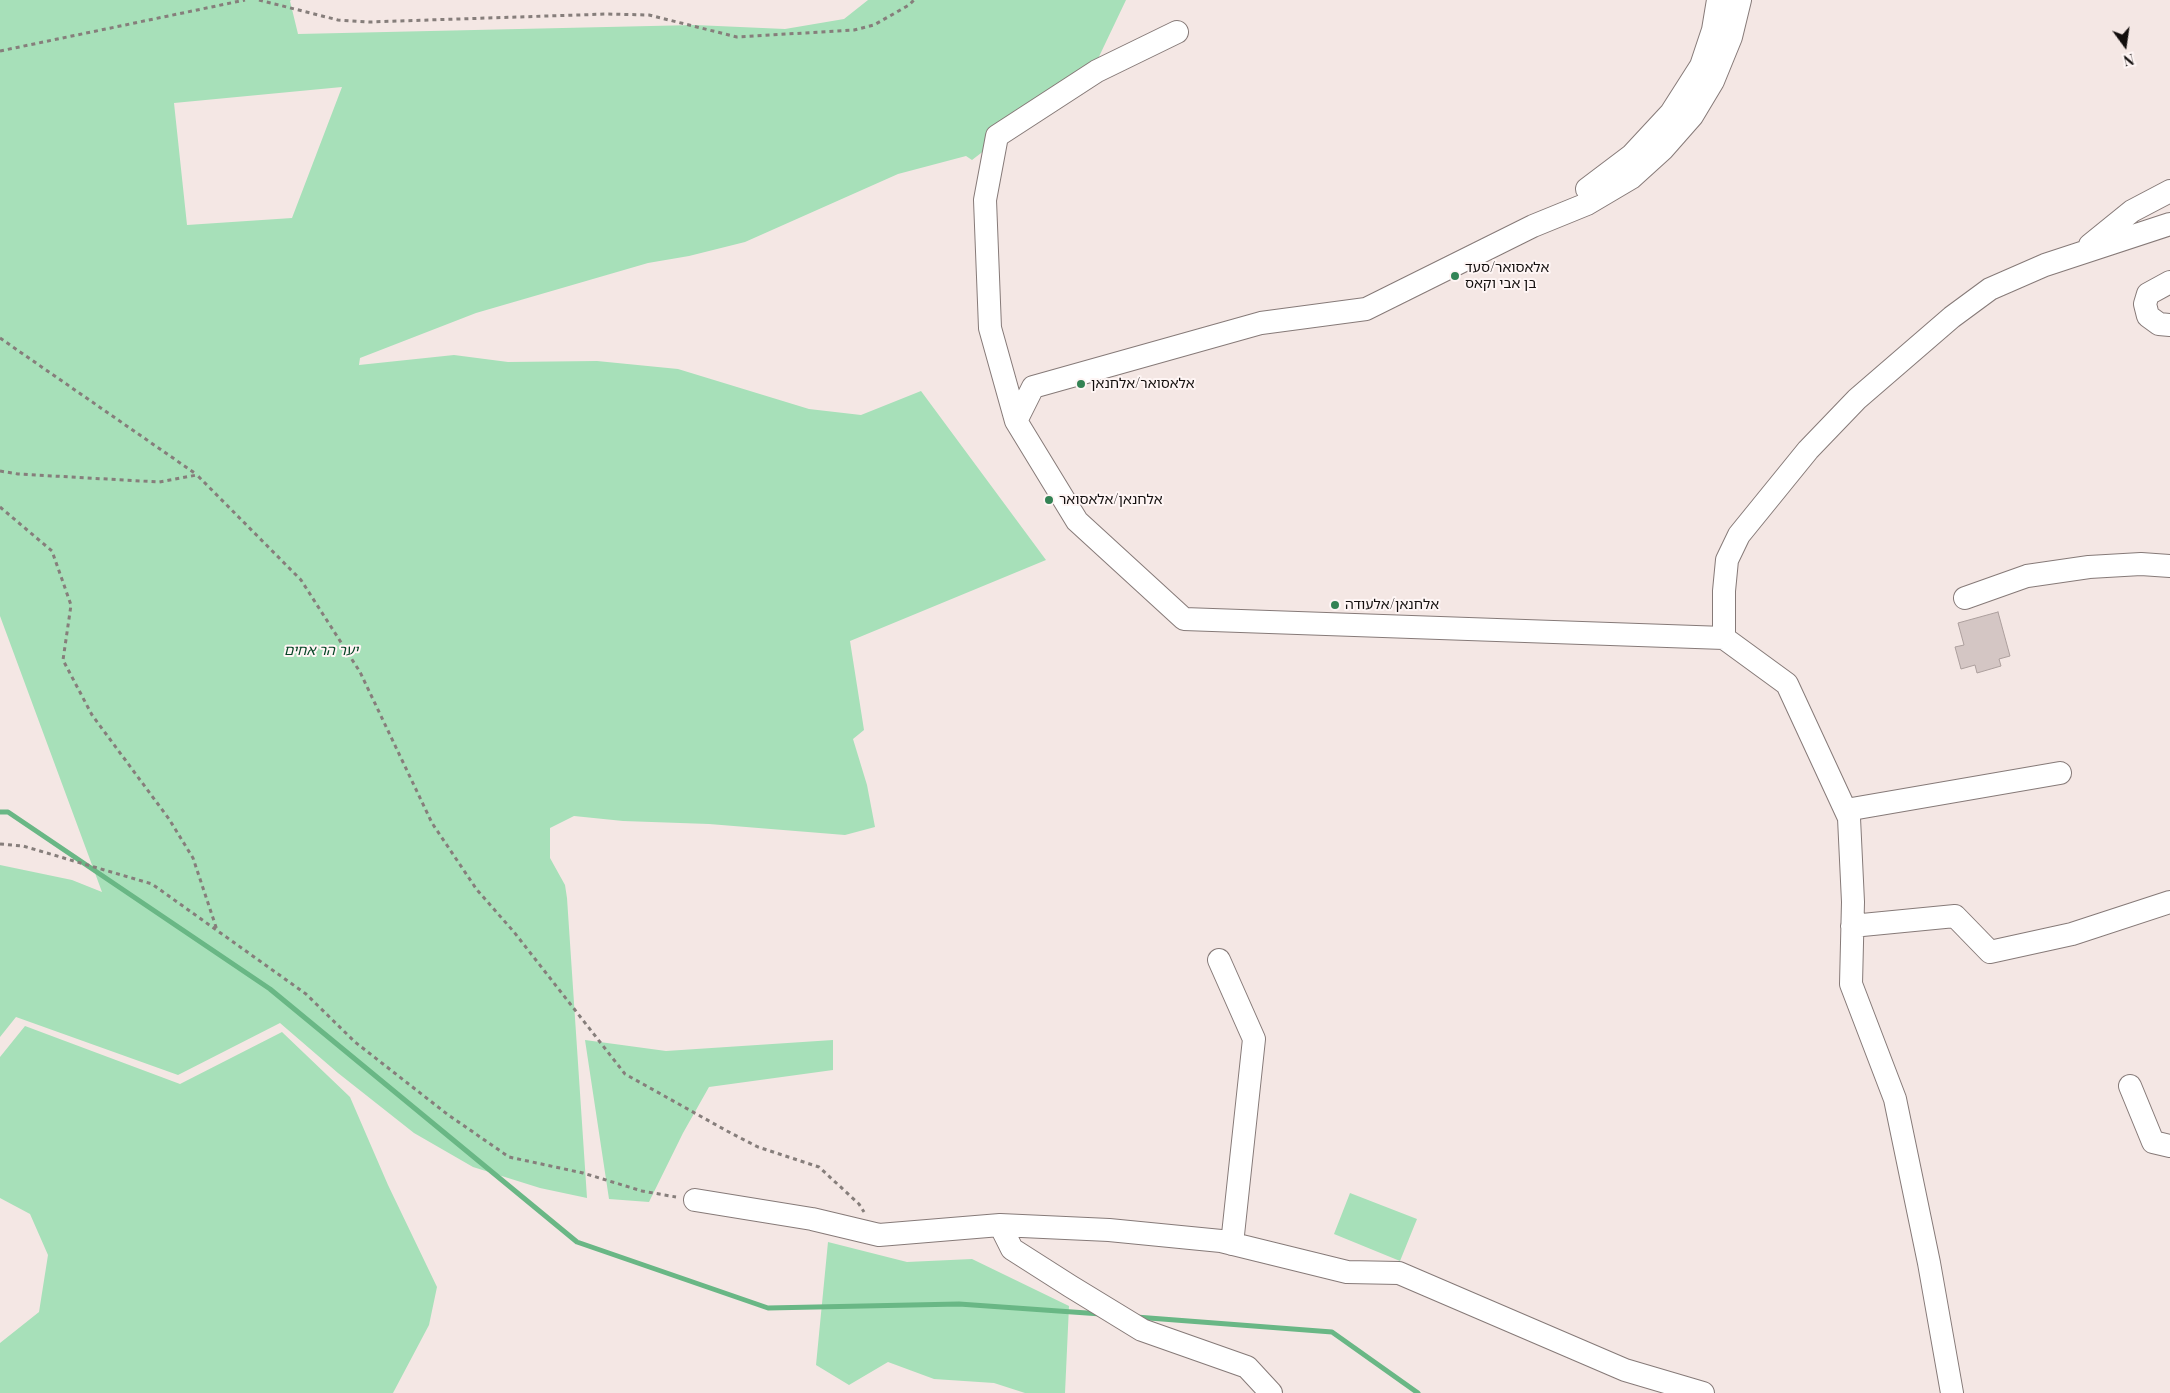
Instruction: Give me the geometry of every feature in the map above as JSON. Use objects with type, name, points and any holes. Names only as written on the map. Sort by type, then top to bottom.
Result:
[{"type":"street","points":[[1533,226],[1558,207],[1592,186],[1632,155],[1672,113],[1701,66],[1713,30],[1718,0]]},
{"type":"street","points":[[1016,421],[1033,387],[1262,322],[1366,308],[1533,226],[1587,204],[1631,178],[1663,149],[1692,116],[1713,81],[1732,37],[1740,0]]},
{"type":"street","points":[[1177,32],[1097,71],[997,136],[985,200],[990,328],[1016,421],[1077,521],[1184,619],[1724,638],[1787,684],[1849,818],[1852,926],[1851,984],[1895,1099],[1929,1263],[1952,1393]]},
{"type":"street","points":[[2080,254],[2132,211],[2170,191]]},
{"type":"street","points":[[1724,638],[1724,591],[1727,560],[1739,536],[1808,450],[1857,399],[1952,317],[1990,289],[2045,265],[2170,224]]},
{"type":"street","points":[[2170,282],[2148,294],[2145,304],[2148,316],[2159,324],[2170,325]]},
{"type":"street","points":[[1965,598],[2027,576],[2089,567],[2141,564],[2170,566]]},
{"type":"street","points":[[1846,810],[2060,773]]},
{"type":"street","points":[[1852,926],[1956,916],[1990,952],[2072,934],[2170,902]]},
{"type":"street","points":[[1219,960],[1254,1039],[1232,1244]]},
{"type":"street","points":[[2130,1086],[2153,1142],[2170,1146]]},
{"type":"street","points":[[695,1200],[812,1219],[879,1234],[1000,1225],[1109,1230],[1221,1241],[1347,1272],[1399,1273],[1625,1370],[1703,1393]]},
{"type":"street","points":[[1000,1225],[1012,1249],[1078,1291],[1142,1330],[1247,1366],[1271,1393]]},
{"type":"path","points":[[0,51],[245,0]]},
{"type":"path","points":[[259,0],[338,20],[369,22],[649,14],[737,37],[854,30],[874,25],[914,0]]},
{"type":"path","points":[[0,338],[197,475],[301,580],[360,672],[432,823],[477,890],[625,1074],[758,1147],[819,1167],[859,1204],[879,1234]]},
{"type":"path","points":[[0,471],[18,474],[159,482],[197,475]]},
{"type":"path","points":[[0,506],[52,551],[71,605],[63,660],[92,715],[170,819],[193,858],[218,930]]},
{"type":"path","points":[[0,844],[22,846],[152,884],[306,994],[354,1042],[440,1108],[509,1157],[583,1173],[642,1191],[695,1200]]},
{"type":"green space","name":"יער הר אחים","points":[[0,0],[291,0],[298,34],[695,25],[785,29],[844,19],[868,0],[1126,0],[1095,65],[972,160],[966,156],[898,174],[745,242],[689,256],[648,263],[476,313],[360,358],[359,365],[454,355],[508,362],[597,361],[678,369],[809,409],[861,415],[921,391],[1046,560],[850,641],[864,730],[853,739],[867,785],[875,827],[845,835],[709,824],[623,821],[574,816],[550,828],[550,858],[565,885],[567,898],[587,1198],[540,1188],[473,1167],[414,1133],[338,1073],[280,1023],[178,1075],[16,1017],[0,1037],[0,865],[72,880],[102,892],[0,616]],"holes":[[[342,87],[292,218],[187,225],[174,103]]]},
{"type":"green space","points":[[25,1026],[180,1084],[282,1032],[350,1097],[388,1185],[437,1287],[429,1325],[393,1393],[0,1393],[0,1343],[39,1312],[48,1255],[30,1214],[0,1198],[0,1057]]},
{"type":"green space","points":[[585,1040],[666,1051],[833,1040],[833,1070],[709,1087],[683,1133],[649,1202],[609,1199]]},
{"type":"green space","points":[[1350,1193],[1417,1219],[1400,1261],[1334,1234]]},
{"type":"green space","points":[[828,1242],[907,1262],[972,1259],[1069,1306],[1065,1393],[1025,1393],[994,1383],[934,1379],[888,1362],[849,1385],[816,1365]]},
{"type":"building","points":[[1998,612],[2010,656],[1999,659],[2001,666],[1977,673],[1975,665],[1961,669],[1955,647],[1964,645],[1958,623]]},
{"type":"waterway","points":[[0,812],[8,812],[270,989],[577,1242],[768,1308],[959,1304],[1101,1314]]},
{"type":"waterway","points":[[1136,1317],[1332,1332],[1418,1393]]},
{"type":"place","name":"אלאסואר/סעד בן אבי וקאס","points":[[1455,276]]},
{"type":"place","name":"אלאסואר/אלחנאן","points":[[1081,384]]},
{"type":"place","name":"אלחנאן/אלאסואר","points":[[1049,500]]},
{"type":"place","name":"אלחנאן/אלעודה","points":[[1335,605]]}]
